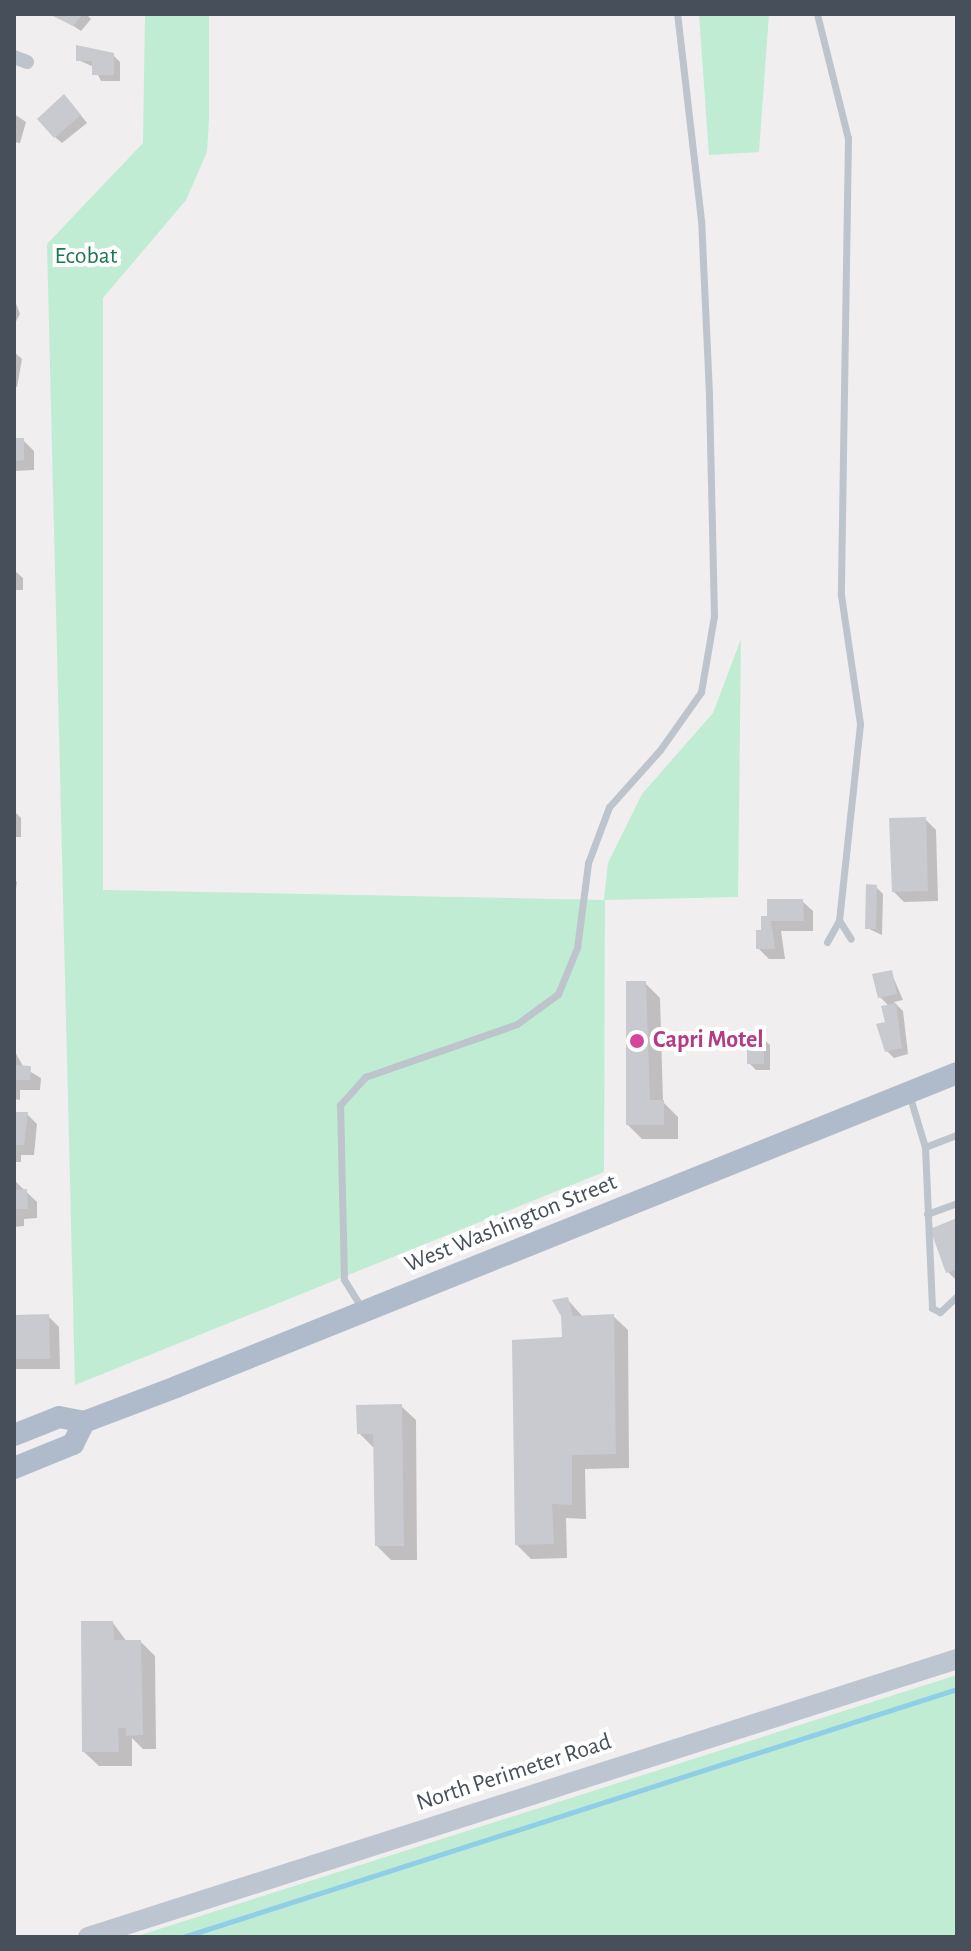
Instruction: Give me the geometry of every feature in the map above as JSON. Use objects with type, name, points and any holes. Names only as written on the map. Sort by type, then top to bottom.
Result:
[{"type":"main road","name":"West Washington Street","points":[[14,1435],[59,1417],[84,1422],[957,1073]]},
{"type":"main road","name":"West Washington Street","points":[[14,1468],[73,1444],[84,1422]]},
{"type":"street","name":"North Perimeter Road","points":[[88,1937],[957,1659]]},
{"type":"lane","points":[[364,1311],[344,1279],[340,1105],[365,1077],[517,1024],[558,994],[577,948],[588,863],[609,807],[660,750],[701,692],[714,616],[709,394],[701,220],[677,14]]},
{"type":"lane","points":[[817,14],[848,153],[841,595],[860,724],[839,920],[827,942]]},
{"type":"lane","points":[[839,920],[851,939]]},
{"type":"lane","points":[[909,1093],[925,1147],[932,1308],[940,1312],[957,1296]]},
{"type":"lane","points":[[925,1147],[957,1135]]},
{"type":"lane","points":[[927,1214],[957,1203]]},
{"type":"green space","name":"Ecobat","points":[[145,14],[209,14],[209,119],[207,152],[186,200],[103,298],[103,890],[604,900],[608,863],[642,794],[713,713],[741,639],[738,897],[605,900],[604,1172],[75,1385],[47,244],[143,143]]},
{"type":"green space","points":[[699,14],[769,14],[759,152],[709,155]]},
{"type":"green space","points":[[957,1675],[957,1937],[134,1937],[398,1853]]},
{"type":"building","points":[[49,14],[83,14],[73,26]]},
{"type":"building","points":[[76,45],[114,53],[114,75],[92,75],[92,61],[76,61]]},
{"type":"building","points":[[64,94],[81,115],[54,138],[37,119]]},
{"type":"building","points":[[14,438],[24,438],[24,460],[14,461]]},
{"type":"building","points":[[926,817],[928,891],[892,892],[889,818]]},
{"type":"building","points":[[866,884],[877,885],[876,929],[865,929]]},
{"type":"building","points":[[767,899],[803,899],[804,921],[771,921],[775,949],[756,949],[756,930],[761,930],[761,916],[767,916]]},
{"type":"building","points":[[892,970],[897,994],[878,998],[872,974]]},
{"type":"building","name":"Capri Motel","points":[[626,981],[646,981],[650,1100],[664,1100],[664,1125],[626,1125]]},
{"type":"building","points":[[896,1003],[902,1048],[885,1052],[876,1024],[885,1022],[881,1006]]},
{"type":"building","points":[[747,1037],[764,1037],[764,1064],[747,1064]]},
{"type":"building","points":[[14,1065],[31,1066],[30,1080],[14,1080]]},
{"type":"building","points":[[14,1112],[28,1112],[24,1145],[14,1145]]},
{"type":"building","points":[[27,1189],[28,1209],[14,1209],[14,1190]]},
{"type":"building","points":[[957,1218],[957,1269],[946,1273],[930,1229]]},
{"type":"building","points":[[568,1297],[573,1316],[614,1314],[616,1454],[572,1455],[572,1505],[552,1504],[554,1544],[515,1545],[512,1340],[562,1337],[561,1316],[552,1300]]},
{"type":"building","points":[[49,1314],[50,1359],[14,1359],[14,1315]]},
{"type":"building","points":[[402,1404],[404,1546],[375,1546],[373,1434],[357,1434],[356,1405]]},
{"type":"building","points":[[81,1621],[113,1621],[114,1640],[141,1640],[143,1735],[126,1736],[126,1728],[118,1728],[119,1752],[82,1752]]},
{"type":"waterway","points":[[183,1937],[957,1689]]},
{"type":"place","name":"Capri Motel","points":[[637,1041]]}]
